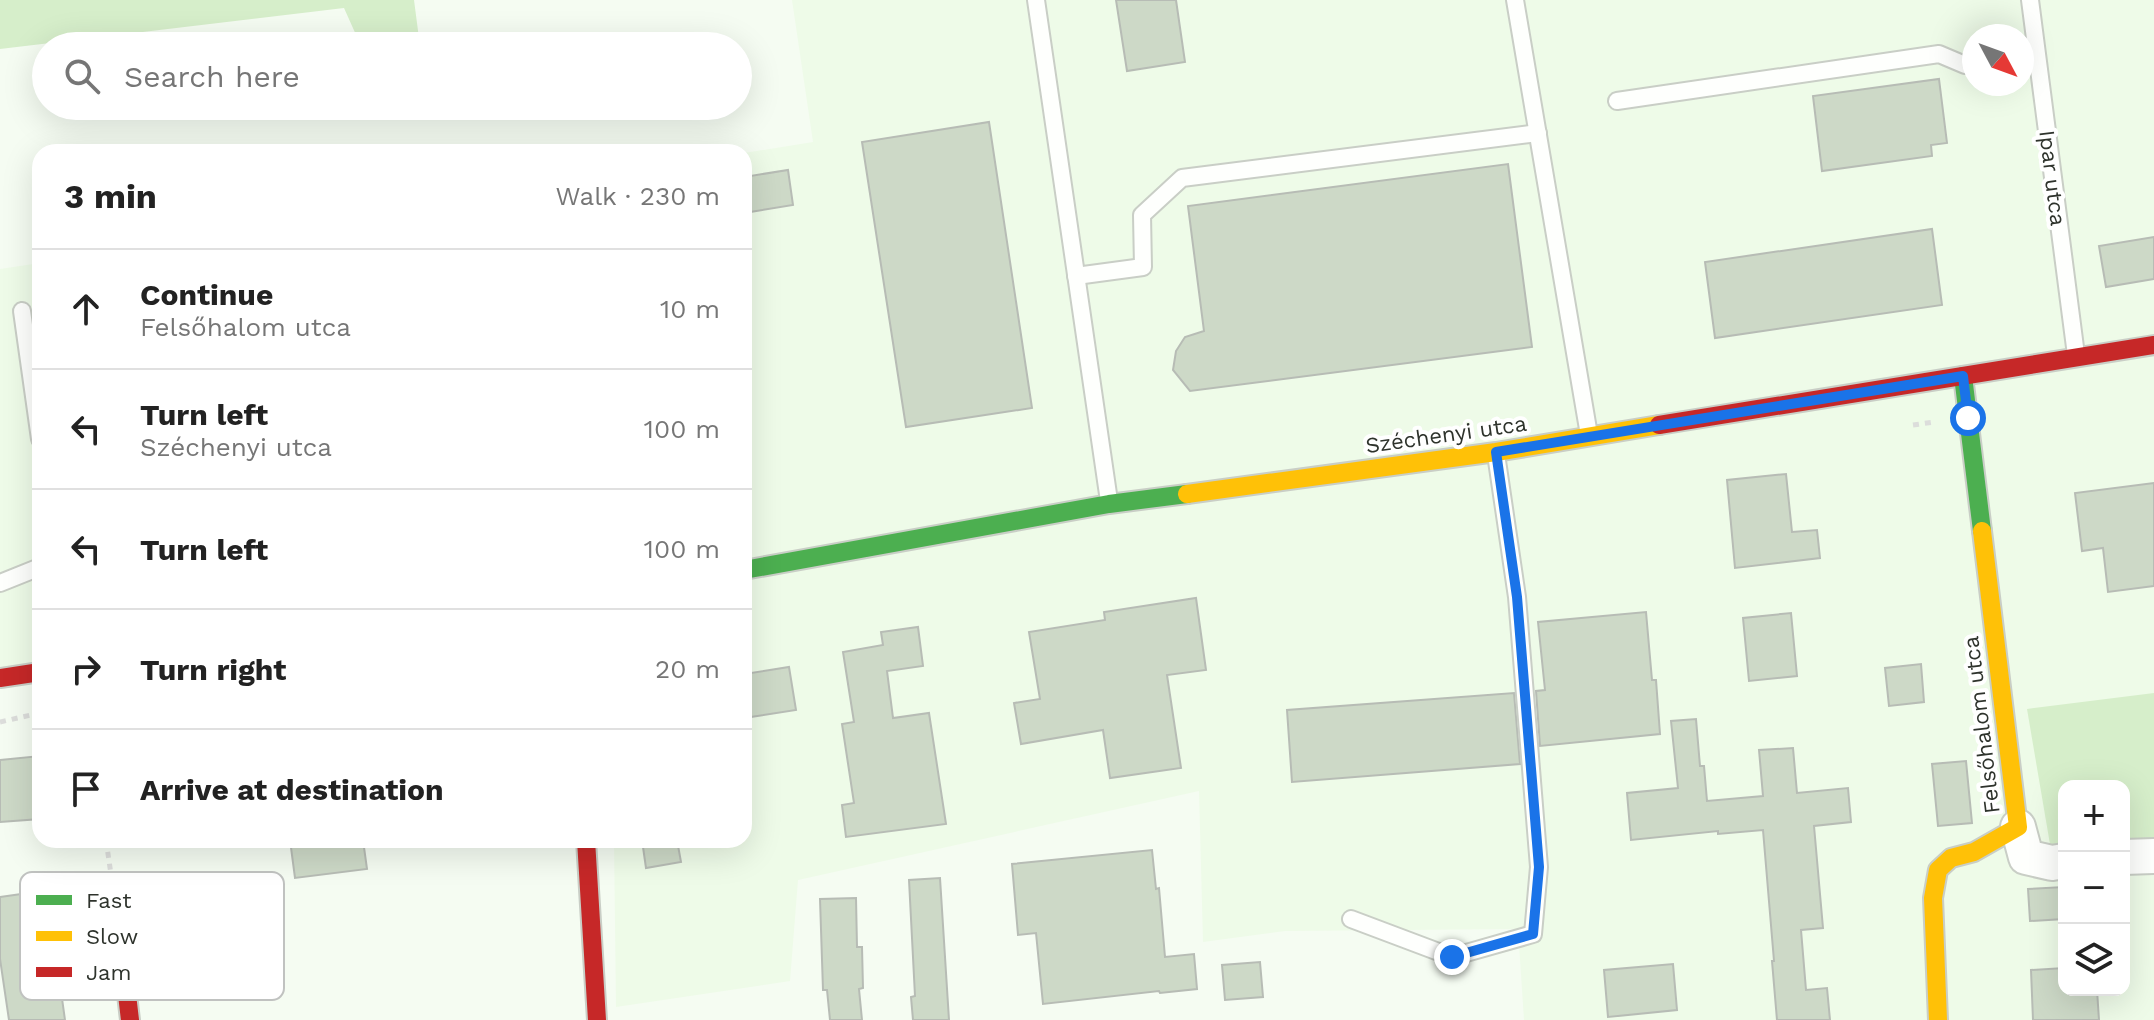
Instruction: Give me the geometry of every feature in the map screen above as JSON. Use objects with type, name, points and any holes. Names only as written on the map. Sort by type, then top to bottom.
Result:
[{"type":"street","name":"Széchenyi utca","points":[[752,569],[1109,504],[1496,452],[2154,345]]},
{"type":"street","name":"Felsőhalom utca","points":[[1938,1020],[1933,898],[1938,870],[1951,858],[1974,852],[2018,827],[1963,376]]},
{"type":"street","points":[[0,678],[32,673]]},
{"type":"street","points":[[2018,827],[2026,857],[2058,862]]},
{"type":"street","points":[[586,848],[597,1020]]},
{"type":"street","points":[[2130,857],[2154,856]]},
{"type":"street","points":[[128,1000],[130,1020]]},
{"type":"lane","points":[[1036,0],[1109,504]]},
{"type":"lane","points":[[1515,0],[1590,437]]},
{"type":"lane","name":"Ipar utca","points":[[2030,0],[2030,24]]},
{"type":"lane","points":[[1617,101],[1939,54],[1962,64]]},
{"type":"lane","name":"Ipar utca","points":[[2034,87],[2076,357]]},
{"type":"lane","points":[[1076,276],[1143,267],[1142,215],[1182,178],[1538,133]]},
{"type":"lane","points":[[22,311],[32,382]]},
{"type":"lane","points":[[1351,919],[1452,957],[1533,934],[1539,867],[1537,835],[1517,597],[1496,452]]},
{"type":"lane","points":[[0,583],[32,570]]},
{"type":"path","points":[[0,722],[32,715]]},
{"type":"path","points":[[107,848],[111,872]]},
{"type":"shaded area","points":[[792,0],[2154,0],[2154,1020],[1524,1020],[1518,929],[1285,931],[1203,942],[1199,791],[798,880],[790,981],[616,1007],[614,848],[752,848],[752,152],[813,142]]},
{"type":"shaded area","points":[[32,264],[32,683],[0,686],[0,269]]},
{"type":"green space","points":[[0,0],[414,0],[418,32],[355,32],[344,8],[143,32],[32,32],[32,45],[0,49]]},
{"type":"green space","points":[[2154,693],[2154,856],[2130,858],[2130,780],[2058,780],[2058,862],[2053,862],[2027,709]]},
{"type":"building","points":[[1116,0],[1176,0],[1185,62],[1127,71]]},
{"type":"building","points":[[1939,79],[1947,143],[1931,145],[1932,156],[1822,171],[1813,96]]},
{"type":"building","points":[[989,122],[1032,408],[906,427],[862,142]]},
{"type":"building","points":[[1508,164],[1532,347],[1190,391],[1173,370],[1176,351],[1185,337],[1204,331],[1188,206]]},
{"type":"building","points":[[788,170],[793,205],[752,212],[752,176]]},
{"type":"building","points":[[1932,229],[1942,305],[1715,338],[1705,262]]},
{"type":"building","points":[[2154,237],[2154,279],[2106,287],[2099,246]]},
{"type":"building","points":[[1786,474],[1792,532],[1817,530],[1820,558],[1735,568],[1727,480]]},
{"type":"building","points":[[2154,483],[2154,586],[2108,592],[2103,548],[2082,551],[2075,493]]},
{"type":"building","points":[[1196,598],[1206,670],[1167,675],[1181,768],[1110,778],[1103,730],[1021,744],[1014,703],[1040,699],[1029,632],[1105,620],[1104,612]]},
{"type":"building","points":[[1646,612],[1660,734],[1540,746],[1536,691],[1545,690],[1538,622]]},
{"type":"building","points":[[1791,613],[1797,676],[1749,681],[1743,618]]},
{"type":"building","points":[[918,627],[923,666],[887,671],[893,718],[929,713],[946,824],[846,837],[842,805],[854,803],[842,724],[854,722],[843,652],[883,645],[881,632]]},
{"type":"building","points":[[1921,664],[1924,702],[1889,706],[1885,668]]},
{"type":"building","points":[[789,667],[796,710],[752,717],[752,673]]},
{"type":"building","points":[[1514,693],[1520,764],[1292,782],[1287,710]]},
{"type":"building","points":[[1696,719],[1707,801],[1763,796],[1759,750],[1793,748],[1797,793],[1848,788],[1851,822],[1814,826],[1823,928],[1801,930],[1806,990],[1827,988],[1830,1020],[1777,1020],[1763,830],[1718,834],[1718,831],[1631,840],[1627,793],[1678,788],[1671,721]]},
{"type":"building","points":[[32,757],[32,820],[0,822],[0,760]]},
{"type":"building","points":[[1966,761],[1972,823],[1938,826],[1932,764]]},
{"type":"building","points":[[291,848],[364,848],[367,869],[295,878]]},
{"type":"building","points":[[643,848],[678,848],[681,862],[646,868]]},
{"type":"building","points":[[1152,850],[1165,957],[1194,954],[1197,989],[1043,1004],[1036,933],[1018,935],[1012,864]]},
{"type":"building","points":[[940,878],[949,1020],[913,1020],[911,997],[915,996],[909,880]]},
{"type":"building","points":[[2058,887],[2058,919],[2030,921],[2028,889]]},
{"type":"building","points":[[20,894],[20,1000],[62,1000],[65,1020],[9,1020],[0,959],[0,897]]},
{"type":"building","points":[[856,898],[857,947],[862,947],[863,988],[859,989],[862,1020],[830,1020],[827,990],[823,990],[820,899]]},
{"type":"building","points":[[1260,962],[1263,997],[1225,1000],[1222,965]]},
{"type":"building","points":[[1673,964],[1677,1010],[1608,1017],[1604,970]]},
{"type":"building","points":[[2058,968],[2058,996],[2097,996],[2099,1020],[2033,1020],[2031,970]]},
{"type":"traffic: fast","points":[[1963,376],[1982,531]]},
{"type":"traffic: fast","points":[[752,569],[1109,504],[1187,494]]},
{"type":"traffic: slow","points":[[1187,494],[1496,452],[1659,425]]},
{"type":"traffic: slow","points":[[1938,1020],[1933,898],[1938,870],[1951,858],[1974,852],[2018,827],[1982,531]]},
{"type":"traffic: jam","points":[[1659,425],[2154,345]]},
{"type":"traffic: jam","points":[[0,678],[32,673]]},
{"type":"traffic: jam","points":[[586,848],[597,1020]]},
{"type":"traffic: jam","points":[[128,1000],[130,1020]]},
{"type":"route","points":[[1452,957],[1533,934],[1539,867],[1517,597],[1496,452],[1963,376],[1968,418]]}]
